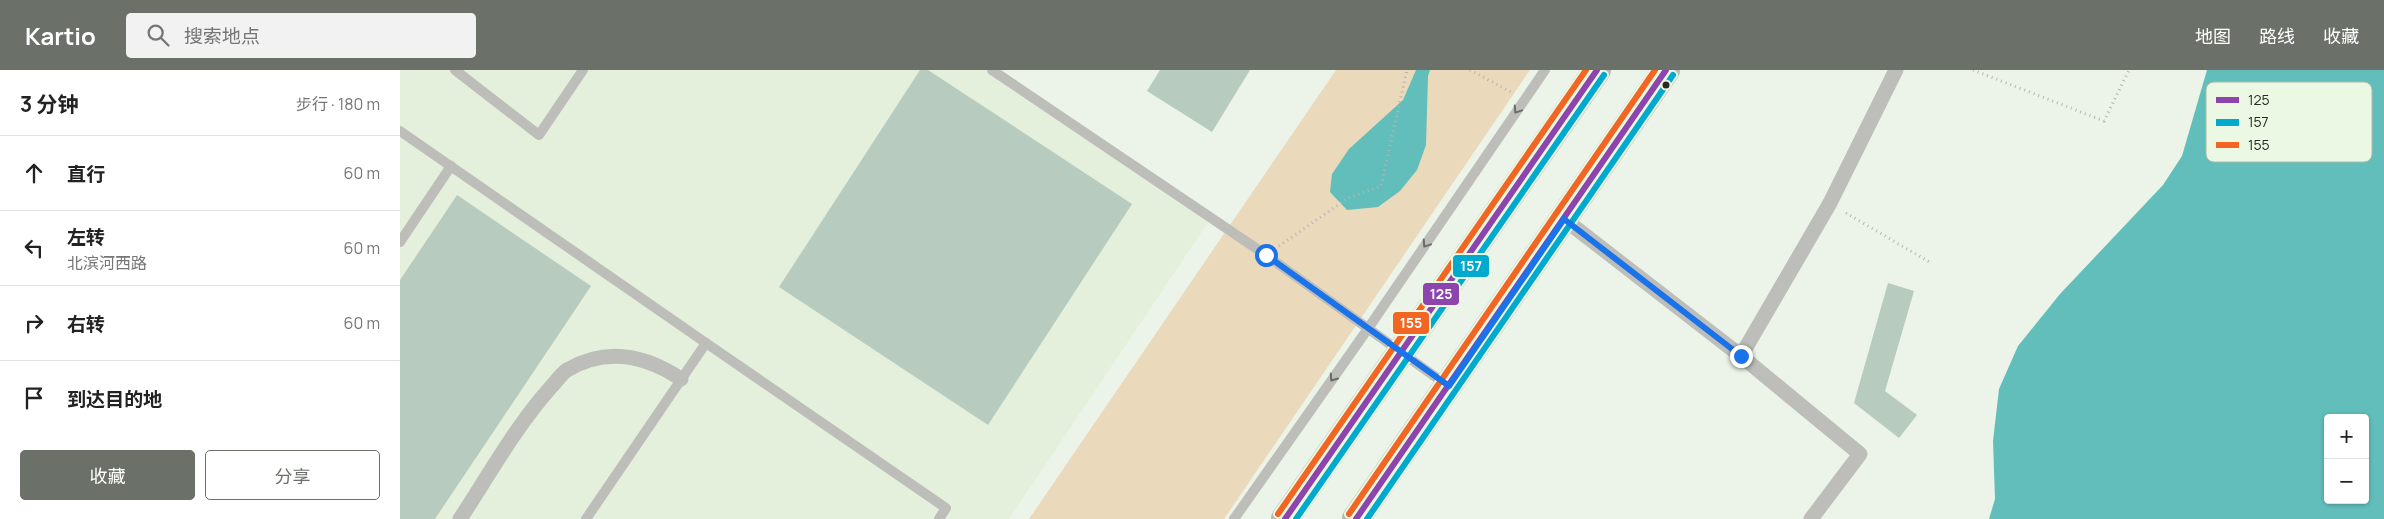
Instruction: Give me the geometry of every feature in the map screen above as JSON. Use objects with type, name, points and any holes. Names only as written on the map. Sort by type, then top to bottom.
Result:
[{"type":"main road","points":[[1285,519],[1597,70]]},
{"type":"main road","points":[[1356,519],[1666,70]]},
{"type":"street","points":[[1741,356],[1830,204],[1896,70]]},
{"type":"street","points":[[1564,219],[1741,356],[1860,454],[1811,519]]},
{"type":"street","points":[[460,519],[538,402],[565,371],[598,357],[634,357],[668,371],[681,380]]},
{"type":"lane","points":[[455,70],[539,135],[583,70]]},
{"type":"lane","points":[[992,70],[1266,255],[1367,330],[1449,386]]},
{"type":"lane","points":[[1234,519],[1367,330],[1545,70]]},
{"type":"lane","points":[[400,131],[946,508],[939,519]]},
{"type":"lane","points":[[400,242],[451,166]]},
{"type":"lane","points":[[586,519],[706,343]]},
{"type":"path","points":[[1266,255],[1348,198],[1381,186],[1406,70]]},
{"type":"path","points":[[1470,70],[1524,100]]},
{"type":"path","points":[[1973,70],[2104,121],[2129,70]]},
{"type":"path","points":[[1830,204],[1930,263]]},
{"type":"shaded area","points":[[400,70],[998,70],[1213,215],[1009,519],[400,519]]},
{"type":"shaded area","points":[[1336,70],[1530,70],[1224,519],[1029,519]]},
{"type":"water","points":[[1416,70],[1430,70],[1428,76],[1426,145],[1417,170],[1400,191],[1378,207],[1347,210],[1330,192],[1332,174],[1349,149],[1403,100]]},
{"type":"water","points":[[2207,70],[2384,70],[2384,519],[1989,519],[1995,499],[1993,441],[1999,389],[2018,346],[2060,294],[2163,185],[2182,156]]},
{"type":"building","points":[[920,70],[928,70],[1132,204],[988,425],[779,287]]},
{"type":"building","points":[[1160,70],[1250,70],[1212,132],[1147,91]]},
{"type":"building","points":[[457,195],[591,286],[435,519],[400,519],[400,280]]},
{"type":"building","points":[[1888,283],[1914,291],[1885,391],[1917,415],[1899,438],[1854,403]]},
{"type":"transit line","name":"155","points":[[1278,514],[1586,70]]},
{"type":"transit line","name":"125","points":[[1285,519],[1597,70]]},
{"type":"transit line","name":"155","points":[[1349,514],[1655,70]]},
{"type":"transit line","name":"125","points":[[1356,519],[1666,70]]},
{"type":"transit line","name":"157","points":[[1296,519],[1604,75]]},
{"type":"transit line","name":"157","points":[[1367,519],[1673,75]]},
{"type":"route","points":[[1266,255],[1367,330],[1449,386],[1564,219],[1741,356]]}]
